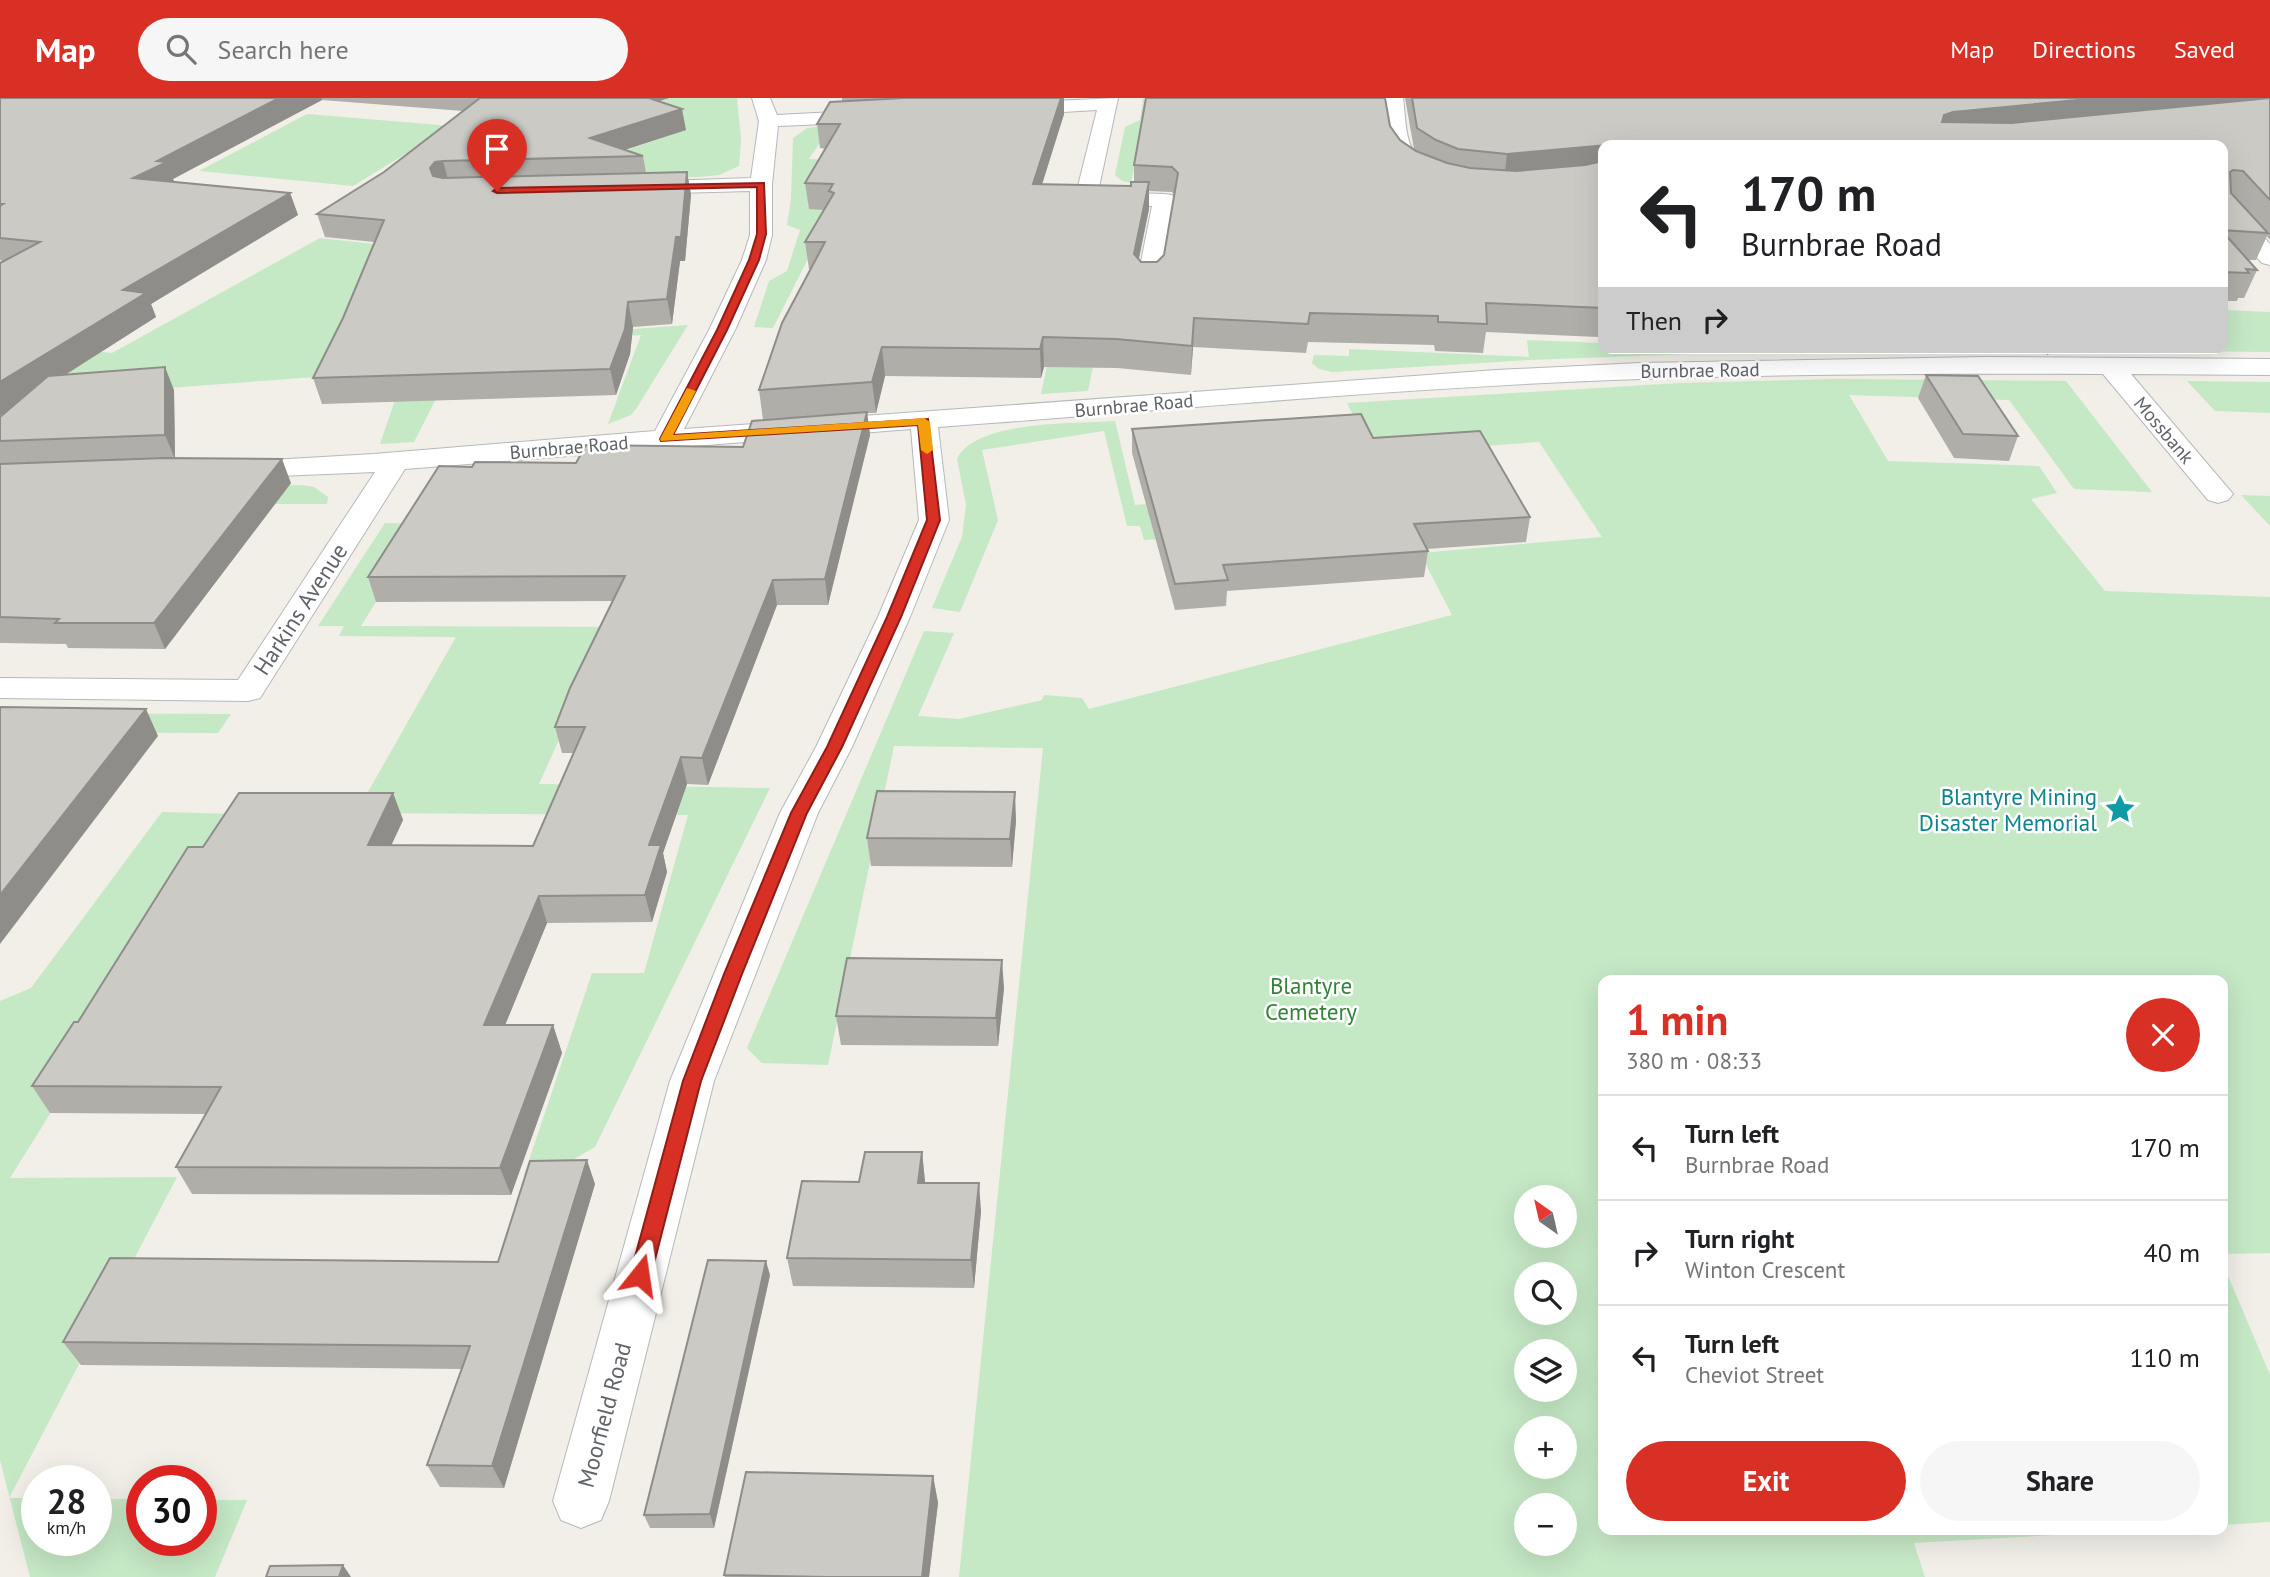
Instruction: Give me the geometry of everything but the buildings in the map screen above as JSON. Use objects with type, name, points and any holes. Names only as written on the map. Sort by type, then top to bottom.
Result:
[{"type":"street","points":[[666,439],[722,330],[754,260],[761,234],[761,184],[769,121],[761,98]]},
{"type":"street","points":[[1394,98],[1401,151],[1408,162],[1450,181]]},
{"type":"street","points":[[985,110],[1108,101],[1086,198],[1164,200],[1149,282]]},
{"type":"street","points":[[769,121],[891,115]]},
{"type":"street","points":[[621,188],[761,184]]},
{"type":"street","points":[[2228,211],[2270,257]]},
{"type":"street","name":"Burnbrae Road","points":[[202,470],[396,461],[1202,399],[1558,375],[1985,365],[2270,367]]},
{"type":"street","name":"Mossbank","points":[[2110,366],[2218,494]]},
{"type":"street","name":"Moorfield Road","points":[[581,1501],[692,1081],[799,813],[834,747],[894,617],[933,520],[924,422]]},
{"type":"street","name":"Harkins Avenue","points":[[0,688],[247,691],[396,461]]},
{"type":"green space","points":[[670,98],[737,98],[741,139],[739,166],[719,175],[699,177],[535,181],[686,130],[626,112]]},
{"type":"green space","points":[[1143,98],[1149,98],[1131,183],[1122,181],[1115,175],[1125,127],[1140,120]]},
{"type":"green space","points":[[307,114],[451,126],[353,186],[199,171]]},
{"type":"green space","points":[[832,125],[809,159],[834,160],[807,206],[834,207],[773,328],[754,327],[769,281],[787,271],[800,230],[787,225],[791,199],[793,138],[807,128]]},
{"type":"green space","points":[[320,238],[401,247],[463,346],[414,442],[380,444],[404,374],[329,376],[31,398],[11,341],[112,353]]},
{"type":"green space","points":[[2228,310],[2270,312],[2270,352],[2228,352]]},
{"type":"green space","points":[[1103,317],[1088,391],[1041,394],[1054,331]]},
{"type":"green space","points":[[688,325],[636,409],[631,415],[608,424],[641,335],[499,344],[564,334]]},
{"type":"green space","points":[[1527,340],[1598,343],[1598,354],[1694,354],[1529,360],[1332,372],[1319,369],[1312,363],[1314,355],[1349,356],[1349,349],[1529,357]]},
{"type":"green space","name":"Blantyre Cemetery","points":[[1839,379],[2066,381],[2152,492],[2074,489],[2009,400],[1849,395],[1888,461],[2039,466],[2057,493],[2031,499],[2105,591],[2270,597],[2270,1253],[2228,1254],[2228,975],[1598,975],[1598,1535],[2054,1535],[1914,1543],[1925,1577],[959,1577],[1043,748],[894,746],[828,1065],[762,1063],[747,1048],[924,631],[954,633],[918,716],[959,719],[1042,700],[1044,695],[1082,698],[1089,709],[1452,615],[1420,553],[1602,537],[1539,442],[1372,454],[1347,403],[1681,383]]},
{"type":"green space","points":[[2187,381],[2270,382],[2270,413],[2215,411]]},
{"type":"green space","points":[[1115,421],[1135,505],[1388,487],[1406,523],[1144,540],[1140,526],[1127,526],[1104,431],[982,450],[998,520],[960,612],[932,608],[962,537],[966,505],[957,459],[967,446],[984,437],[1028,426]]},
{"type":"green space","points":[[302,485],[314,487],[328,497],[327,504],[124,504],[0,494]]},
{"type":"green space","points":[[2241,495],[2270,496],[2270,526]]},
{"type":"green space","points":[[385,523],[424,524],[361,626],[610,627],[539,784],[770,788],[595,1147],[546,1175],[524,1175],[592,973],[644,973],[688,815],[356,813],[456,637],[339,636],[344,626],[318,626]]},
{"type":"green space","points":[[0,713],[231,714],[218,733],[0,732]]},
{"type":"green space","points":[[162,812],[237,814],[10,1178],[177,1177],[26,1465],[21,1465],[21,1474],[9,1497],[0,1460],[0,1001],[31,988]]},
{"type":"green space","points":[[2228,1276],[2270,1375],[2270,1522],[2228,1525]]},
{"type":"green space","points":[[10,1498],[21,1498],[21,1541]]},
{"type":"green space","points":[[112,1499],[126,1499],[126,1556],[217,1556],[217,1500],[247,1500],[215,1577],[30,1577],[25,1556],[112,1556]]},
{"type":"slow traffic","points":[[690,391],[666,439],[924,422],[927,450]]},
{"type":"place","name":"Blantyre Mining Disaster Memorial","points":[[2120,809]]},
{"type":"route","points":[[497,191],[761,184],[761,234],[754,260],[722,330],[666,439],[924,422],[933,520],[894,617],[834,747],[799,813],[733,974],[692,1081],[640,1275]]}]
